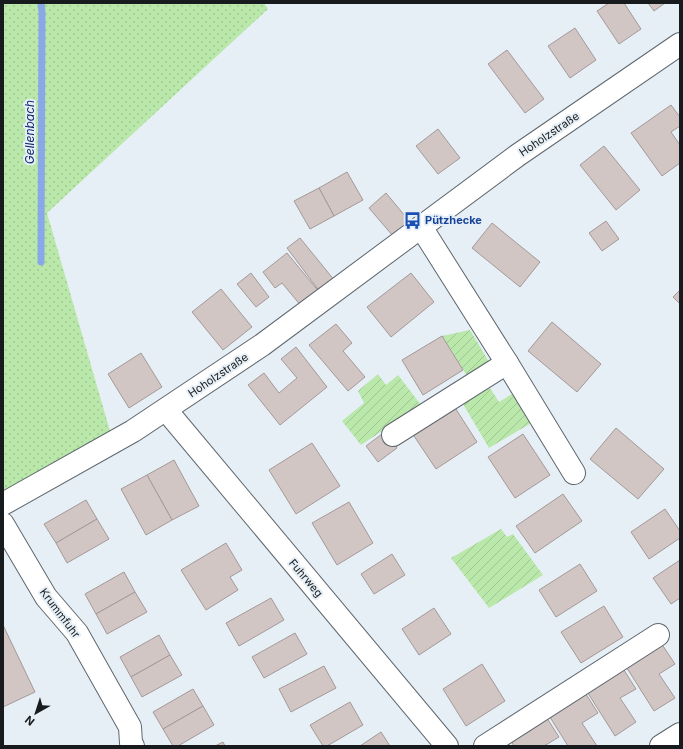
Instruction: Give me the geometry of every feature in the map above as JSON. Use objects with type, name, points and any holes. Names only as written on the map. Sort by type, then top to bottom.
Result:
[{"type":"street","name":"Hoholzstraße","points":[[3,504],[133,432],[262,345],[518,155],[680,44]]},
{"type":"street","points":[[421,227],[507,363],[574,473]]},
{"type":"street","points":[[393,435],[507,363]]},
{"type":"street","name":"Fuhrweg","points":[[166,410],[447,746]]},
{"type":"street","name":"Krummfuhr","points":[[3,524],[46,598],[77,633],[130,727],[133,746]]},
{"type":"street","points":[[485,746],[658,636]]},
{"type":"street","points":[[661,746],[680,734]]},
{"type":"green space","points":[[3,3],[264,3],[268,9],[47,213],[112,438],[3,493]]},
{"type":"green space","points":[[470,330],[489,362],[467,376],[442,336]]},
{"type":"green space","points":[[378,374],[386,385],[398,375],[421,405],[361,445],[342,421],[364,403],[358,391]]},
{"type":"green space","points":[[490,388],[499,402],[520,389],[538,419],[489,448],[463,404]]},
{"type":"green space","points":[[501,529],[507,537],[513,534],[543,575],[489,608],[451,558]]},
{"type":"building","points":[[609,3],[624,3],[641,29],[619,44],[597,11]]},
{"type":"building","points":[[648,3],[665,3],[654,11]]},
{"type":"building","points":[[575,28],[596,60],[570,78],[548,46]]},
{"type":"building","points":[[507,50],[544,99],[525,113],[488,64]]},
{"type":"building","points":[[671,105],[680,117],[680,126],[671,132],[680,145],[680,163],[662,176],[631,133]]},
{"type":"building","points":[[438,129],[460,158],[438,174],[416,146]]},
{"type":"building","points":[[604,146],[640,190],[616,210],[580,165]]},
{"type":"building","points":[[347,172],[363,200],[334,216],[319,188]]},
{"type":"building","points":[[319,188],[334,216],[310,229],[294,201]]},
{"type":"building","points":[[386,193],[410,222],[393,236],[369,208]]},
{"type":"building","points":[[606,221],[619,239],[602,251],[589,233]]},
{"type":"building","points":[[492,223],[540,262],[520,287],[472,248]]},
{"type":"building","points":[[300,238],[335,281],[320,292],[287,248]]},
{"type":"building","points":[[287,253],[320,293],[302,307],[282,283],[275,288],[263,272]]},
{"type":"building","points":[[251,273],[269,297],[256,307],[237,284]]},
{"type":"building","points":[[411,273],[434,302],[391,337],[367,307]]},
{"type":"building","points":[[221,289],[252,327],[223,350],[192,312]]},
{"type":"building","points":[[680,290],[680,304],[673,297]]},
{"type":"building","points":[[552,322],[601,364],[577,392],[528,351]]},
{"type":"building","points":[[336,324],[352,343],[343,351],[365,377],[348,391],[309,345]]},
{"type":"building","points":[[442,336],[463,370],[423,395],[402,360]]},
{"type":"building","points":[[296,347],[327,387],[280,425],[248,385],[264,373],[279,393],[297,378],[281,359]]},
{"type":"building","points":[[141,353],[162,387],[129,408],[108,374]]},
{"type":"building","points":[[452,403],[477,442],[436,469],[410,430]]},
{"type":"building","points":[[616,428],[664,469],[638,499],[590,459]]},
{"type":"building","points":[[386,431],[397,448],[378,462],[366,446]]},
{"type":"building","points":[[523,434],[550,475],[515,498],[488,457]]},
{"type":"building","points":[[312,443],[340,486],[296,514],[269,470]]},
{"type":"building","points":[[174,460],[199,506],[172,520],[147,475]]},
{"type":"building","points":[[147,475],[172,520],[146,535],[121,489]]},
{"type":"building","points":[[563,494],[582,521],[535,553],[516,526]]},
{"type":"building","points":[[86,500],[97,519],[56,543],[44,524]]},
{"type":"building","points":[[349,502],[373,543],[337,565],[312,523]]},
{"type":"building","points":[[665,509],[680,531],[680,538],[649,559],[631,532]]},
{"type":"building","points":[[97,519],[109,539],[67,563],[56,543]]},
{"type":"building","points":[[226,543],[242,570],[230,577],[238,590],[206,610],[181,570]]},
{"type":"building","points":[[392,554],[405,575],[374,594],[361,574]]},
{"type":"building","points":[[680,560],[680,598],[671,604],[653,578]]},
{"type":"building","points":[[580,564],[597,591],[556,617],[539,590]]},
{"type":"building","points":[[124,572],[135,592],[96,614],[85,594]]},
{"type":"building","points":[[135,592],[147,612],[107,634],[96,614]]},
{"type":"building","points":[[271,598],[284,620],[239,646],[226,623]]},
{"type":"building","points":[[604,606],[623,637],[581,663],[561,632]]},
{"type":"building","points":[[434,608],[451,634],[419,655],[402,629]]},
{"type":"building","points":[[3,625],[35,692],[3,707]]},
{"type":"building","points":[[295,633],[307,654],[264,678],[252,657]]},
{"type":"building","points":[[159,635],[170,655],[131,677],[120,657]]},
{"type":"building","points":[[661,643],[675,664],[659,674],[675,698],[654,711],[625,665]]},
{"type":"building","points":[[170,655],[182,675],[142,697],[131,677]]},
{"type":"building","points":[[482,664],[505,701],[466,726],[443,689]]},
{"type":"building","points":[[324,666],[336,688],[291,712],[279,689]]},
{"type":"building","points":[[622,667],[636,689],[620,698],[636,722],[615,736],[586,690]]},
{"type":"building","points":[[193,689],[203,706],[163,729],[153,712]]},
{"type":"building","points":[[584,691],[598,713],[582,723],[597,746],[568,746],[548,714]]},
{"type":"building","points":[[350,702],[363,725],[327,746],[323,746],[310,725]]},
{"type":"building","points":[[203,706],[214,725],[178,746],[173,746],[163,729]]},
{"type":"building","points":[[545,715],[559,737],[544,746],[514,746],[509,738]]},
{"type":"building","points":[[381,732],[390,746],[360,746]]},
{"type":"building","points":[[223,742],[225,746],[215,746]]},
{"type":"waterway","name":"Gellenbach","points":[[41,3],[41,262]]},
{"type":"place","name":"Pützhecke","points":[[412,220]]}]
